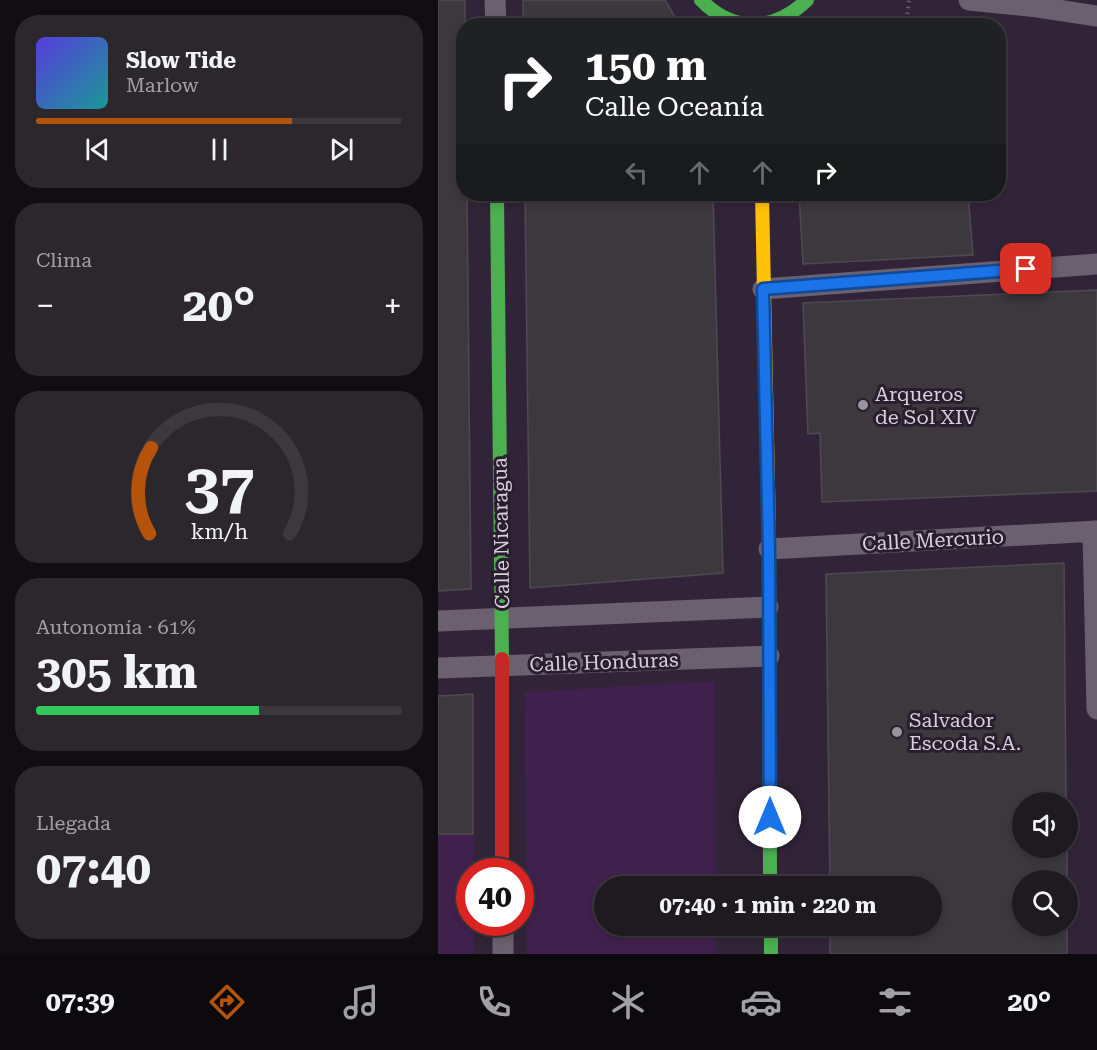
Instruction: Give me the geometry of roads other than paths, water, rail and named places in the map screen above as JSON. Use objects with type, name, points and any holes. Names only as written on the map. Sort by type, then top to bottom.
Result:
[{"type":"street","points":[[495,0],[496,18]]},
{"type":"street","points":[[701,0],[719,18]]},
{"type":"street","points":[[969,0],[1097,16]]},
{"type":"street","points":[[782,18],[805,3]]},
{"type":"street","points":[[795,18],[805,3]]},
{"type":"street","name":"Calle Nicaragua","points":[[498,201],[502,858]]},
{"type":"street","points":[[762,201],[769,549],[770,876]]},
{"type":"street","points":[[763,289],[1097,264]]},
{"type":"street","points":[[1095,531],[1097,709]]},
{"type":"street","name":"Calle Mercurio","points":[[769,549],[1095,531]]},
{"type":"street","points":[[438,621],[768,607]]},
{"type":"street","name":"Calle Honduras","points":[[438,668],[769,656]]},
{"type":"street","points":[[503,936],[503,954]]},
{"type":"street","points":[[771,936],[771,954]]},
{"type":"place","name":"Arqueros de Sol XIV","points":[[863,405]]},
{"type":"place","name":"Salvador Escoda S.A.","points":[[897,732]]}]
